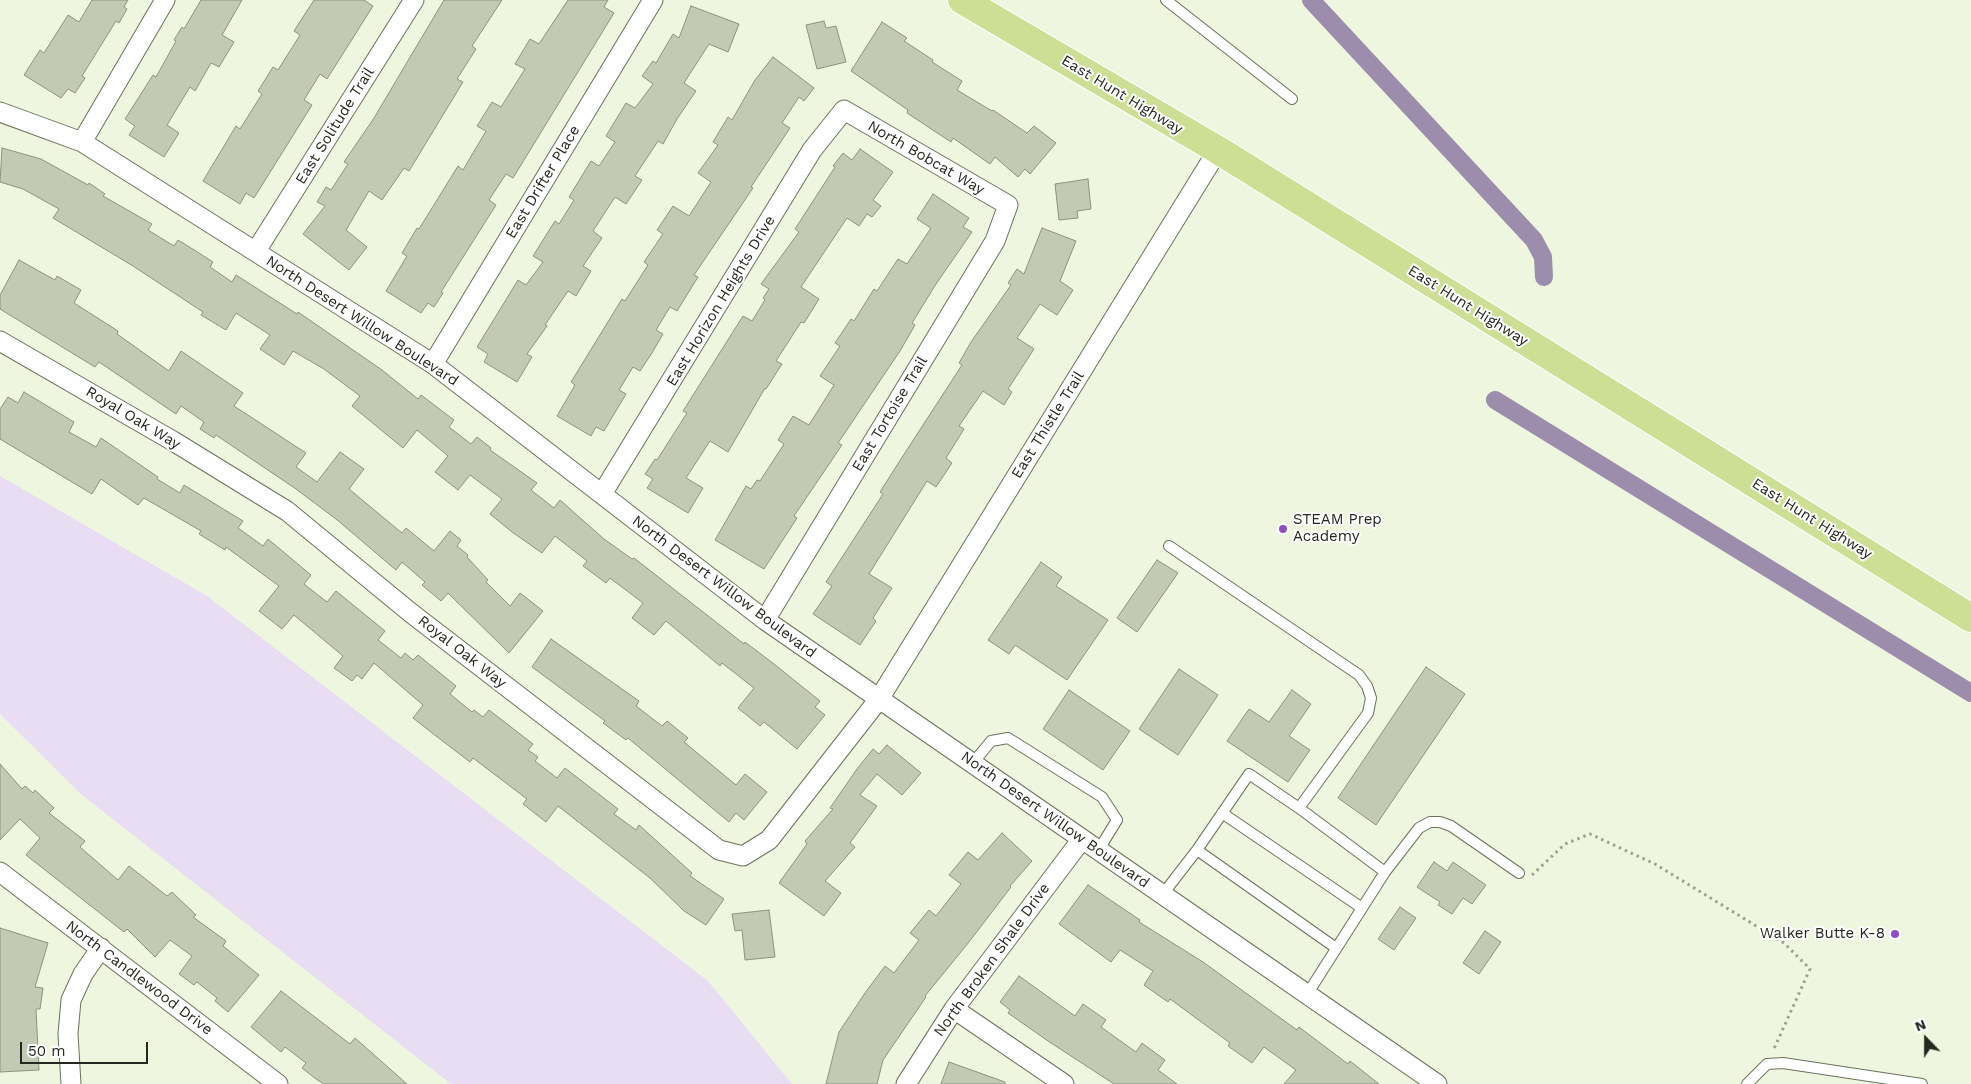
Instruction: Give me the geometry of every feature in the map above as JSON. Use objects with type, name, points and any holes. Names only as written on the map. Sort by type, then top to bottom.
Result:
[{"type":"main road","name":"East Hunt Highway","points":[[978,7],[1218,150],[1971,618]]},
{"type":"street","points":[[82,142],[164,0]]},
{"type":"street","name":"East Solitude Trail","points":[[256,251],[414,0]]},
{"type":"street","name":"East Drifter Place","points":[[433,364],[653,0]]},
{"type":"street","name":"North Bobcat Way","points":[[844,110],[1008,205]]},
{"type":"street","name":"East Horizon Heights Drive","points":[[602,494],[812,150],[844,110]]},
{"type":"street","name":"North Desert Willow Boulevard","points":[[0,112],[82,142],[433,364],[765,620],[1098,851],[1308,993],[1437,1084]]},
{"type":"street","name":"East Thistle Trail","points":[[879,699],[1218,150]]},
{"type":"street","name":"East Tortoise Trail","points":[[765,620],[996,241],[1008,205]]},
{"type":"street","name":"Royal Oak Way","points":[[0,341],[173,441],[287,512],[411,613],[719,850],[743,856],[770,840],[879,699]]},
{"type":"street","name":"North Broken Shale Drive","points":[[906,1084],[954,1009],[1082,839]]},
{"type":"street","name":"North Candlewood Drive","points":[[0,872],[278,1084]]},
{"type":"street","points":[[71,1084],[68,1034],[71,1000],[83,974],[101,948]]},
{"type":"street","points":[[954,1009],[1064,1084]]},
{"type":"lane","points":[[1166,0],[1292,99]]},
{"type":"lane","points":[[1170,546],[1359,675],[1367,686],[1371,698],[1368,713],[1299,808]]},
{"type":"lane","points":[[973,763],[990,741],[1008,738],[1102,797],[1116,820],[1098,851]]},
{"type":"lane","points":[[1164,894],[1249,774],[1299,808],[1385,872]]},
{"type":"lane","points":[[1222,813],[1362,908]]},
{"type":"lane","points":[[1308,993],[1385,872],[1419,828],[1430,822],[1440,822],[1451,826],[1519,873]]},
{"type":"lane","points":[[1197,850],[1336,948]]},
{"type":"lane","points":[[1747,1084],[1767,1064],[1782,1063],[1922,1084]]},
{"type":"path","points":[[1519,873],[1528,878],[1565,844],[1590,834],[1655,864],[1784,943],[1810,969],[1767,1064]]},
{"type":"shaded area","points":[[0,476],[207,596],[708,981],[792,1084],[451,1084],[82,795],[0,714]]},
{"type":"building","points":[[92,0],[128,0],[124,7],[127,9],[119,23],[116,21],[82,76],[85,78],[75,93],[68,89],[61,98],[24,75],[40,50],[44,53],[68,15],[79,22]]},
{"type":"building","points":[[201,0],[242,0],[222,35],[234,42],[219,67],[211,63],[195,91],[190,87],[167,125],[179,133],[164,157],[129,135],[135,126],[125,119],[153,75],[156,77],[176,41],[174,40],[182,27],[184,29]]},
{"type":"building","points":[[314,0],[364,0],[373,6],[327,79],[320,74],[304,100],[312,105],[254,198],[246,193],[240,204],[203,181],[236,126],[240,129],[262,94],[258,91],[273,67],[278,70],[300,35],[294,31]]},
{"type":"building","points":[[444,0],[502,0],[472,46],[476,49],[457,79],[463,82],[409,171],[404,168],[382,200],[369,191],[346,230],[367,247],[349,270],[303,234],[325,206],[317,202],[326,187],[331,190],[348,164],[344,162],[374,118]]},
{"type":"building","points":[[568,0],[608,0],[604,7],[614,13],[513,178],[506,174],[489,200],[496,205],[441,292],[443,293],[434,307],[428,303],[421,313],[386,291],[407,256],[402,253],[458,166],[463,170],[486,131],[477,126],[492,102],[501,107],[525,69],[515,64],[530,39],[539,44]]},
{"type":"building","points":[[691,6],[739,24],[728,52],[709,44],[684,83],[696,91],[663,144],[658,141],[635,176],[642,180],[626,204],[615,197],[593,231],[602,238],[583,266],[591,271],[576,296],[568,291],[545,325],[547,326],[527,354],[532,357],[517,382],[484,362],[488,354],[477,347],[518,280],[526,285],[543,262],[533,256],[555,221],[559,224],[574,200],[569,197],[591,161],[599,166],[615,142],[606,136],[626,103],[635,108],[653,84],[642,76],[653,61],[656,63],[673,34],[679,38]]},
{"type":"building","points":[[824,21],[826,28],[836,26],[846,62],[817,69],[806,25]]},
{"type":"building","points":[[882,22],[907,38],[904,41],[933,60],[932,62],[962,81],[957,90],[993,110],[1027,133],[1034,126],[1056,143],[1030,174],[1025,169],[1018,177],[995,157],[990,164],[953,138],[951,142],[907,113],[908,110],[851,71]]},
{"type":"building","points":[[773,57],[814,88],[804,101],[799,97],[782,123],[790,128],[751,187],[753,188],[694,275],[698,277],[677,311],[670,307],[656,330],[663,334],[652,353],[640,371],[633,367],[619,390],[626,394],[604,431],[596,427],[591,436],[557,416],[575,385],[571,382],[622,299],[625,301],[648,265],[644,262],[663,234],[657,230],[673,206],[689,216],[711,182],[698,173],[718,145],[713,142],[728,117],[732,120],[755,80]]},
{"type":"building","points":[[2,148],[41,159],[88,185],[89,183],[105,194],[103,196],[152,224],[148,230],[174,246],[178,240],[213,262],[210,267],[232,282],[236,275],[297,314],[298,312],[382,370],[418,399],[421,395],[454,420],[449,427],[471,444],[477,437],[491,448],[490,450],[537,483],[531,490],[554,508],[560,500],[604,539],[632,559],[634,558],[744,644],[745,642],[774,664],[820,701],[815,707],[825,715],[797,749],[764,722],[760,726],[738,708],[754,688],[722,663],[720,666],[666,621],[654,635],[632,618],[643,603],[610,578],[606,583],[583,566],[587,561],[555,536],[542,553],[512,532],[490,514],[502,499],[470,475],[458,490],[435,472],[448,456],[417,430],[403,448],[352,406],[360,396],[324,369],[293,351],[284,365],[260,349],[270,335],[236,313],[226,330],[201,315],[203,312],[133,266],[53,218],[59,209],[23,189],[0,182]]},
{"type":"building","points":[[860,149],[893,172],[873,200],[881,206],[872,217],[867,214],[859,226],[847,218],[801,287],[819,299],[804,323],[801,322],[776,361],[782,364],[765,388],[728,452],[710,441],[686,478],[703,488],[688,513],[647,488],[653,479],[645,474],[655,459],[657,460],[687,413],[683,411],[743,316],[752,321],[765,300],[763,298],[769,289],[761,284],[799,232],[795,229],[835,167],[833,166],[843,153],[852,160]]},
{"type":"building","points":[[1088,179],[1091,209],[1077,211],[1078,218],[1059,220],[1055,184]]},
{"type":"building","points":[[933,194],[969,218],[963,227],[972,232],[936,284],[912,323],[915,325],[900,351],[838,443],[842,445],[794,516],[797,518],[764,569],[715,540],[746,486],[751,489],[757,480],[760,481],[784,444],[778,440],[793,416],[809,425],[834,385],[820,376],[840,346],[835,343],[851,319],[854,321],[874,289],[877,291],[898,259],[907,264],[931,228],[917,219]]},
{"type":"building","points":[[1042,228],[1076,241],[1060,281],[1073,290],[1057,315],[1040,304],[1017,338],[1034,349],[1008,389],[1012,392],[1004,405],[983,391],[959,426],[964,429],[946,458],[952,463],[936,487],[927,481],[869,574],[892,588],[873,618],[876,621],[860,645],[813,614],[832,586],[826,582],[883,494],[880,492],[962,365],[959,363],[971,342],[1011,285],[1008,283],[1017,269],[1024,274]]},
{"type":"building","points":[[19,260],[55,280],[57,276],[81,290],[74,303],[118,331],[117,334],[169,371],[181,351],[243,393],[234,406],[306,453],[296,467],[317,482],[340,452],[364,469],[349,489],[402,533],[406,528],[434,551],[450,531],[461,540],[457,546],[468,555],[467,557],[488,580],[486,582],[510,606],[520,593],[543,611],[509,653],[448,593],[441,601],[422,585],[425,582],[402,562],[396,570],[336,519],[296,489],[216,435],[214,438],[200,429],[204,422],[181,406],[176,414],[99,362],[95,367],[0,309],[0,295]]},
{"type":"building","points":[[24,392],[74,422],[69,432],[96,447],[101,438],[158,477],[157,479],[180,493],[184,485],[243,521],[238,528],[263,546],[268,539],[311,575],[304,584],[327,602],[336,591],[385,631],[378,640],[401,658],[405,653],[413,660],[418,655],[456,686],[450,694],[472,712],[474,710],[483,717],[489,710],[533,744],[528,750],[538,757],[535,761],[557,778],[565,768],[618,809],[614,814],[636,830],[639,825],[692,873],[690,876],[724,899],[706,925],[684,911],[650,878],[558,806],[546,822],[523,804],[527,799],[473,758],[470,762],[413,718],[423,705],[374,663],[362,679],[357,675],[352,681],[334,668],[343,656],[294,615],[282,629],[259,611],[279,586],[226,547],[225,550],[199,534],[201,531],[144,498],[138,505],[101,479],[92,494],[0,439],[0,409],[8,397],[18,403]]},
{"type":"building","points":[[1157,560],[1178,573],[1137,632],[1117,618]]},
{"type":"building","points":[[1041,562],[1062,577],[1056,586],[1108,620],[1067,680],[1015,645],[1009,654],[988,640]]},
{"type":"building","points":[[551,639],[639,701],[636,706],[662,726],[667,721],[688,738],[684,742],[736,785],[745,774],[767,792],[744,820],[736,813],[729,822],[628,738],[626,740],[603,723],[605,721],[532,667]]},
{"type":"building","points":[[1426,667],[1465,694],[1376,825],[1338,798]]},
{"type":"building","points":[[1179,669],[1218,695],[1178,755],[1139,729]]},
{"type":"building","points":[[1069,690],[1130,731],[1103,770],[1043,729]]},
{"type":"building","points":[[1292,690],[1311,704],[1289,736],[1310,750],[1288,782],[1227,741],[1249,709],[1269,722]]},
{"type":"building","points":[[887,745],[921,773],[902,795],[877,774],[860,795],[877,806],[850,843],[855,847],[825,881],[841,893],[824,916],[779,883],[807,844],[805,841],[833,809],[830,808],[857,769],[873,749],[879,754]]},
{"type":"building","points":[[0,764],[22,789],[25,786],[33,793],[35,790],[54,808],[49,813],[85,841],[80,847],[118,880],[129,866],[167,896],[172,892],[196,915],[193,917],[226,941],[223,946],[259,975],[228,1012],[215,1001],[217,998],[197,982],[194,985],[179,974],[192,956],[170,940],[155,957],[127,929],[124,932],[26,855],[40,838],[20,819],[0,840]]},
{"type":"building","points":[[1002,833],[1032,861],[1010,886],[969,942],[925,996],[883,1060],[877,1084],[826,1084],[839,1032],[865,993],[885,966],[894,973],[919,940],[910,933],[929,910],[936,916],[961,884],[949,875],[968,852],[978,860]]},
{"type":"building","points":[[1434,862],[1447,871],[1453,862],[1486,885],[1472,904],[1463,898],[1452,914],[1438,905],[1440,902],[1417,887]]},
{"type":"building","points":[[1088,885],[1140,920],[1139,922],[1203,962],[1297,1030],[1299,1027],[1348,1064],[1350,1061],[1379,1084],[1284,1084],[1296,1070],[1264,1047],[1252,1063],[1228,1046],[1230,1043],[1170,999],[1168,1002],[1144,985],[1153,971],[1120,950],[1111,962],[1059,924]]},
{"type":"building","points":[[1400,907],[1416,918],[1394,950],[1378,939]]},
{"type":"building","points":[[769,910],[775,957],[745,960],[742,930],[735,931],[732,914]]},
{"type":"building","points":[[0,928],[48,943],[35,987],[43,988],[40,1009],[36,1009],[39,1070],[0,1072]]},
{"type":"building","points":[[1485,931],[1501,942],[1479,974],[1463,963]]},
{"type":"building","points":[[1019,976],[1075,1016],[1083,1004],[1106,1020],[1101,1027],[1136,1052],[1142,1043],[1165,1060],[1158,1070],[1177,1084],[1114,1084],[1048,1041],[1008,1013],[1010,1010],[1000,1002]]},
{"type":"building","points":[[281,991],[350,1044],[355,1038],[407,1084],[324,1084],[316,1079],[302,1068],[306,1063],[285,1047],[281,1052],[251,1027]]},
{"type":"building","points":[[949,1062],[1005,1082],[1005,1084],[941,1084]]},
{"type":"waterway","points":[[1311,0],[1534,240],[1543,257],[1544,277]]},
{"type":"waterway","points":[[1495,400],[1971,693]]},
{"type":"place","name":"STEAM Prep Academy","points":[[1283,529]]},
{"type":"place","name":"Walker Butte K-8","points":[[1895,934]]}]
